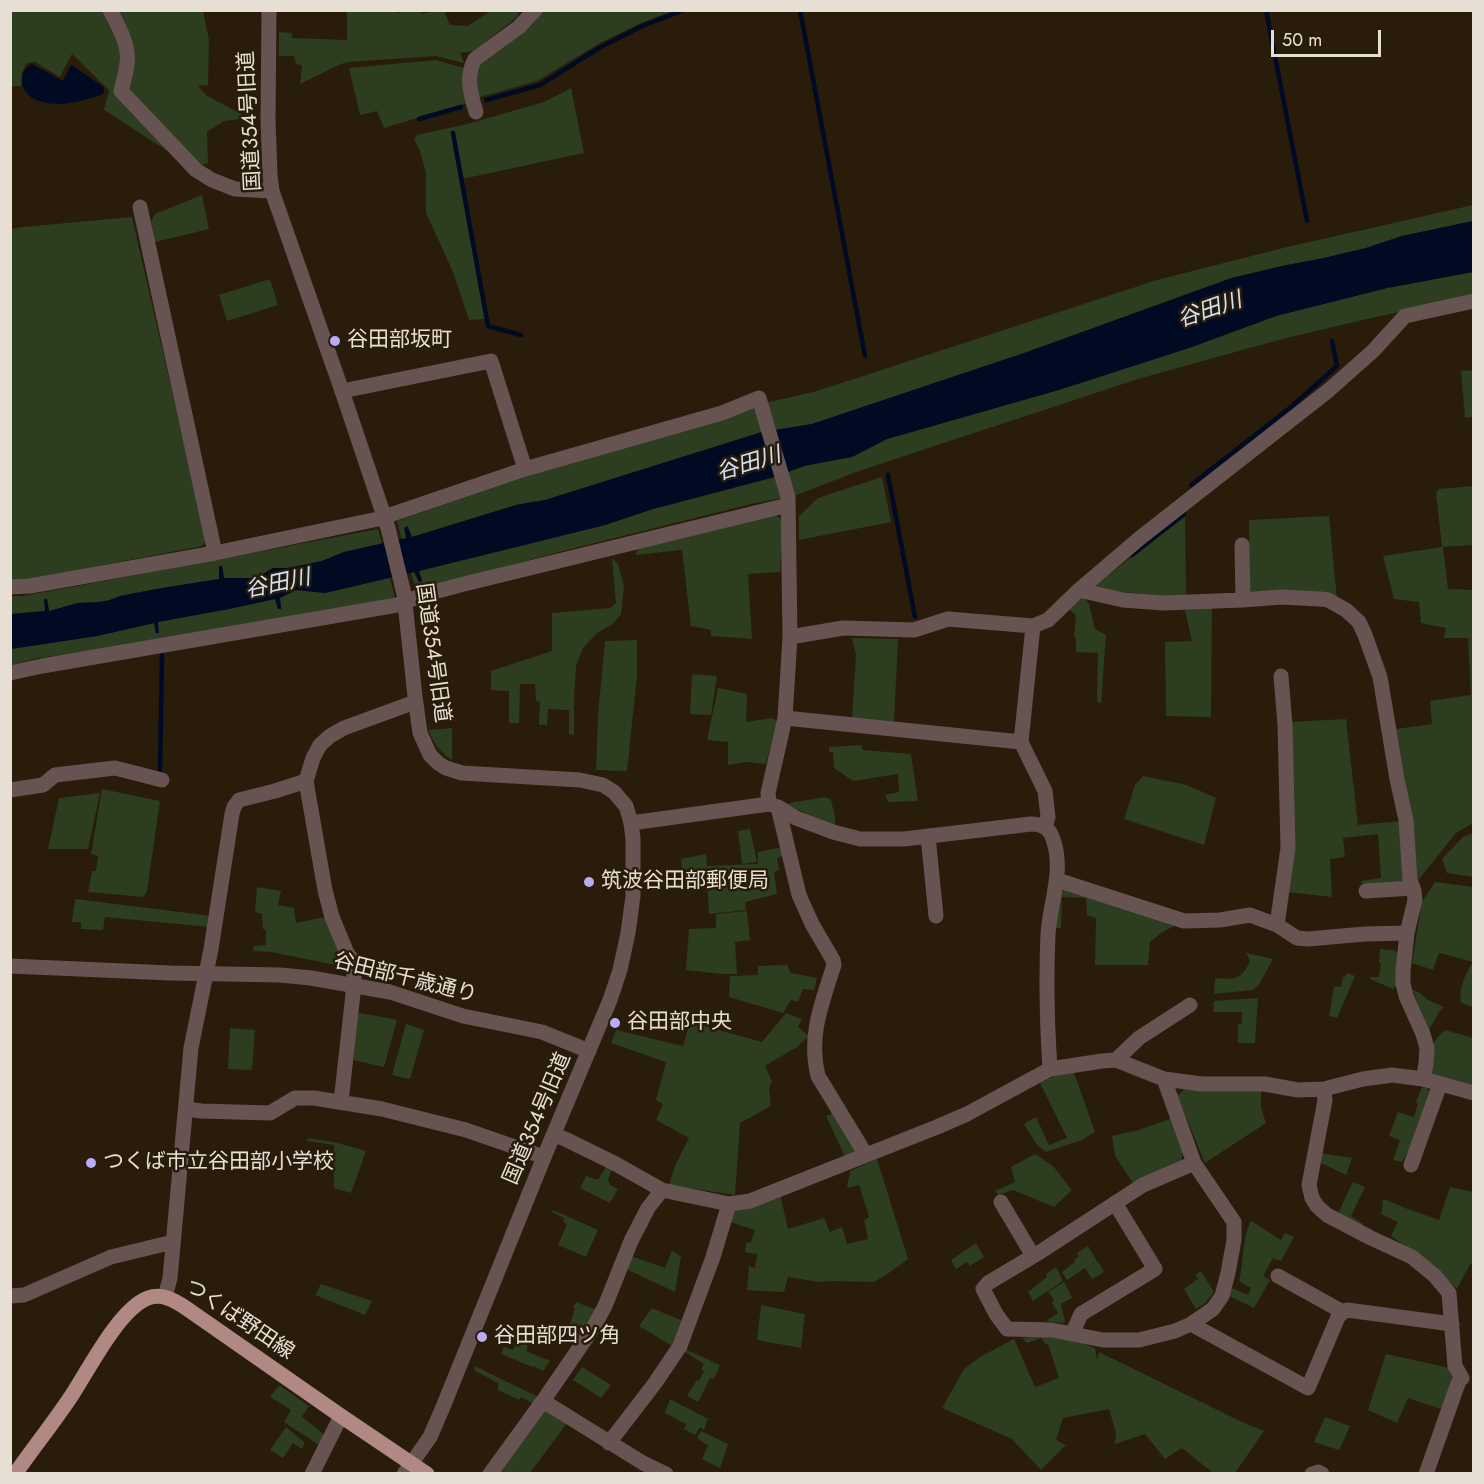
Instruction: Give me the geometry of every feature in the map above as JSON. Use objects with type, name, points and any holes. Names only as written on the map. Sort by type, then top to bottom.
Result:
[{"type":"main road","name":"つくば野田線","points":[[15,1473],[129,1310],[151,1297],[165,1297],[186,1308],[341,1416],[408,1468],[427,1473]]},
{"type":"street","points":[[110,10],[117,22],[127,51],[126,73],[121,91],[196,170],[212,180],[235,189],[272,191]]},
{"type":"street","name":"国道354号旧道","points":[[269,10],[268,120],[272,191],[387,523],[404,598],[419,727],[425,745],[430,755],[438,763],[446,768],[462,772],[580,780],[603,785],[621,798],[626,806],[633,839],[633,896],[628,933],[620,970],[610,999],[443,1407],[430,1437],[408,1468]]},
{"type":"street","points":[[476,112],[470,92],[471,67],[475,59],[519,27],[535,10]]},
{"type":"street","points":[[140,207],[215,553]]},
{"type":"street","points":[[790,637],[843,628],[914,630],[948,619],[1033,626],[1048,620],[1140,538],[1329,390],[1373,351],[1405,316],[1473,301]]},
{"type":"street","points":[[342,391],[491,361],[525,469]]},
{"type":"street","points":[[10,587],[30,586],[387,523],[525,469],[722,413],[759,398],[788,501],[790,637],[785,718],[768,793],[799,895],[834,965],[816,1021],[814,1040],[818,1076],[866,1155]]},
{"type":"street","points":[[10,673],[397,605],[404,598],[423,596],[788,501]]},
{"type":"street","points":[[1242,545],[1244,600]]},
{"type":"street","points":[[1079,590],[1123,600],[1163,603],[1281,597],[1328,600],[1355,617],[1361,626],[1380,677],[1406,820],[1410,880],[1414,900],[1407,933],[1403,984],[1427,1048],[1423,1079]]},
{"type":"street","points":[[1033,626],[1022,742],[1045,791],[1048,817],[1045,827]]},
{"type":"street","points":[[1277,925],[1288,848],[1285,725],[1281,676]]},
{"type":"street","points":[[341,1102],[354,985],[354,962],[347,953],[332,917],[325,890],[306,781],[313,758],[320,745],[330,736],[344,728],[416,702]]},
{"type":"street","points":[[785,718],[1022,742]]},
{"type":"street","points":[[10,790],[43,785],[55,775],[115,768],[162,780]]},
{"type":"street","points":[[165,1297],[170,1278],[191,1048],[234,807],[239,800],[306,781]]},
{"type":"street","points":[[631,824],[773,806],[796,818],[860,839],[904,839],[1031,824],[1045,827],[1051,834],[1057,880],[1048,931],[1046,1002],[1050,1069]]},
{"type":"street","points":[[927,836],[936,916]]},
{"type":"street","points":[[1057,880],[1184,921],[1220,920],[1250,915],[1277,925],[1297,938],[1308,939],[1407,933]]},
{"type":"street","points":[[1366,891],[1413,888]]},
{"type":"street","name":"谷田部千歳通り","points":[[10,966],[311,978],[390,992],[463,1016],[542,1032],[589,1051]]},
{"type":"street","points":[[1116,1060],[1139,1038],[1190,1005]]},
{"type":"street","points":[[554,1135],[614,1163],[662,1190],[729,1204],[750,1201],[967,1114],[1050,1069],[1102,1060],[1116,1060],[1164,1078],[1202,1084],[1265,1084],[1298,1090],[1324,1089],[1392,1075],[1423,1079],[1473,1093]]},
{"type":"street","points":[[1164,1078],[1194,1163],[1234,1222],[1234,1240],[1222,1296],[1213,1309],[1191,1324],[1176,1331],[1139,1340],[1103,1340],[1052,1330],[1007,1329],[983,1289],[988,1283],[1143,1185],[1194,1163]]},
{"type":"street","points":[[1411,1165],[1440,1084]]},
{"type":"street","points":[[1324,1089],[1325,1100],[1309,1185],[1312,1198],[1327,1215],[1412,1257],[1435,1276],[1449,1293],[1455,1366],[1468,1378]]},
{"type":"street","points":[[187,1109],[270,1113],[295,1098],[314,1098],[382,1109],[466,1130],[544,1157]]},
{"type":"street","points":[[490,1473],[593,1329],[605,1306],[631,1241],[648,1209],[662,1190]]},
{"type":"street","points":[[1001,1202],[1033,1256]]},
{"type":"street","points":[[1072,1334],[1081,1314],[1155,1269],[1115,1203]]},
{"type":"street","points":[[609,1443],[680,1346],[713,1257],[729,1204]]},
{"type":"street","points":[[10,1296],[24,1295],[111,1257],[173,1242]]},
{"type":"street","points":[[1278,1276],[1343,1312]]},
{"type":"street","points":[[1191,1324],[1308,1389],[1338,1317],[1347,1310],[1452,1324]]},
{"type":"street","points":[[1425,1473],[1460,1379],[1468,1378]]},
{"type":"street","points":[[543,1401],[643,1463],[666,1473]]},
{"type":"street","points":[[312,1473],[341,1416]]},
{"type":"street","points":[[1312,1473],[1322,1473]]},
{"type":"green space","points":[[420,10],[422,14],[444,11],[450,25],[468,26],[490,11],[519,11],[517,17],[474,51],[460,53],[464,63],[436,56],[348,62],[300,84],[302,65],[296,64],[294,56],[279,56],[279,32],[292,33],[292,38],[347,40],[347,11],[395,11],[396,13]]},
{"type":"green space","points":[[10,11],[203,11],[209,40],[208,85],[198,86],[207,96],[249,118],[224,121],[207,132],[208,163],[194,168],[104,110],[109,90],[72,54],[60,77],[35,62],[27,63],[22,72],[21,86],[11,86]]},
{"type":"green space","points":[[543,11],[672,11],[600,43],[537,81],[477,98],[476,72],[480,63],[531,26]]},
{"type":"green space","points":[[436,60],[467,69],[467,103],[384,128],[377,111],[360,115],[349,68]]},
{"type":"green space","points":[[571,88],[584,153],[462,179],[486,319],[469,320],[453,272],[426,213],[426,173],[414,139],[417,135],[467,124],[544,102]]},
{"type":"green space","points":[[202,195],[209,229],[155,242],[151,222],[155,214]]},
{"type":"green space","points":[[1473,205],[1473,221],[1402,236],[1324,258],[1231,278],[1027,352],[812,424],[775,431],[765,403],[817,391],[1157,280],[1283,248]]},
{"type":"green space","points":[[132,217],[206,540],[202,546],[26,580],[11,580],[11,229]]},
{"type":"green space","points":[[1473,272],[1473,296],[1282,339],[1138,379],[856,472],[794,496],[787,473],[804,466],[852,457],[887,439],[1062,389],[1189,348],[1276,316],[1387,288]]},
{"type":"green space","points":[[270,279],[278,305],[227,321],[219,295]]},
{"type":"green space","points":[[1473,370],[1473,417],[1465,418],[1461,371]]},
{"type":"green space","points":[[756,405],[762,432],[545,500],[516,505],[412,537],[408,527],[407,538],[402,540],[397,521],[535,472]]},
{"type":"green space","points":[[776,477],[783,498],[567,550],[416,590],[411,573],[415,572],[419,582],[422,581],[419,571],[605,525],[653,509]]},
{"type":"green space","points":[[882,477],[891,522],[799,540],[799,516],[818,498]]},
{"type":"green space","points":[[1473,486],[1473,545],[1443,547],[1448,589],[1473,590],[1473,823],[1456,833],[1415,881],[1396,729],[1432,724],[1430,701],[1471,695],[1468,638],[1444,638],[1446,628],[1421,623],[1419,602],[1394,599],[1383,556],[1442,547],[1436,493],[1439,489]]},
{"type":"green space","points":[[774,514],[780,518],[783,530],[780,572],[748,574],[752,639],[711,636],[711,630],[691,626],[682,550],[635,555],[639,547]]},
{"type":"green space","points":[[1329,516],[1337,599],[1250,594],[1249,520]]},
{"type":"green space","points":[[1185,517],[1186,596],[1162,596],[1095,589],[1096,584]]},
{"type":"green space","points":[[378,529],[382,544],[344,552],[322,561],[288,568],[273,568],[253,578],[224,578],[222,566],[219,567],[220,579],[120,596],[100,602],[78,603],[49,612],[47,599],[44,599],[46,611],[11,614],[11,596],[51,591]]},
{"type":"green space","points":[[612,558],[618,564],[624,586],[621,614],[613,624],[597,633],[583,648],[576,666],[574,735],[569,734],[569,710],[548,709],[547,725],[539,725],[540,702],[536,701],[535,684],[520,684],[519,723],[509,723],[509,691],[491,690],[491,671],[552,651],[552,613],[610,608],[616,603]]},
{"type":"green space","points":[[390,578],[395,598],[38,658],[11,665],[10,649],[97,636],[154,623],[156,633],[158,633],[157,622],[275,599],[278,609],[281,609],[280,598],[296,590],[325,593]]},
{"type":"green space","points":[[1084,596],[1089,604],[1095,629],[1106,635],[1101,704],[1097,701],[1098,653],[1076,652],[1074,636],[1076,615],[1068,609]]},
{"type":"green space","points":[[1184,607],[1212,607],[1211,717],[1166,716],[1165,642],[1192,641]]},
{"type":"green space","points":[[852,638],[898,639],[894,722],[852,718],[856,654]]},
{"type":"green space","points":[[637,640],[637,676],[627,771],[596,770],[598,715],[605,641]]},
{"type":"green space","points":[[692,674],[717,676],[711,715],[690,714]]},
{"type":"green space","points":[[718,688],[747,694],[746,722],[773,718],[777,721],[766,764],[746,762],[728,765],[728,742],[707,740]]},
{"type":"green space","points":[[1346,719],[1358,825],[1401,821],[1406,883],[1363,888],[1361,881],[1381,878],[1378,834],[1343,838],[1345,857],[1330,859],[1332,897],[1287,892],[1290,722]]},
{"type":"green space","points":[[452,728],[452,760],[437,747],[428,730]]},
{"type":"green space","points":[[861,745],[863,750],[911,754],[918,801],[888,802],[885,795],[899,792],[898,774],[853,781],[834,768],[833,752],[829,752],[829,747]]},
{"type":"green space","points":[[1143,776],[1187,785],[1216,798],[1204,845],[1124,819],[1135,785]]},
{"type":"green space","points":[[102,789],[160,801],[147,891],[143,897],[88,892],[92,871],[96,871],[98,856],[91,854]]},
{"type":"green space","points":[[100,793],[88,849],[48,849],[59,798]]},
{"type":"green space","points":[[826,797],[831,800],[835,826],[787,804],[795,802]]},
{"type":"green space","points":[[750,829],[757,862],[742,864],[738,831]]},
{"type":"green space","points":[[1473,833],[1473,877],[1447,873],[1442,859],[1463,837]]},
{"type":"green space","points":[[784,847],[785,855],[777,858],[779,870],[774,872],[777,894],[745,902],[746,910],[709,914],[707,879],[683,881],[681,859],[706,854],[707,866],[758,864],[758,852]]},
{"type":"green space","points":[[1435,882],[1473,887],[1473,962],[1439,953],[1433,970],[1412,963],[1422,902]]},
{"type":"green space","points":[[257,887],[281,891],[278,905],[294,908],[296,923],[325,917],[346,967],[271,952],[253,951],[254,946],[266,945],[266,930],[263,929],[262,914],[255,912]]},
{"type":"green space","points":[[1066,889],[1171,921],[1174,926],[1150,942],[1148,965],[1095,965],[1096,918],[1087,915],[1086,898],[1062,897],[1061,928],[1055,928],[1059,892]]},
{"type":"green space","points":[[75,899],[212,916],[210,927],[105,917],[103,930],[81,929],[81,922],[72,922]]},
{"type":"green space","points":[[747,911],[750,940],[735,942],[737,974],[686,970],[689,929],[716,928],[716,914]]},
{"type":"green space","points":[[1380,949],[1399,953],[1397,985],[1393,989],[1370,979],[1370,977],[1379,977]]},
{"type":"green space","points":[[1246,953],[1273,959],[1258,986],[1253,990],[1214,994],[1215,978],[1232,979],[1244,972],[1250,961]]},
{"type":"green space","points":[[1473,962],[1473,1007],[1461,1003],[1460,998],[1463,981]]},
{"type":"green space","points":[[787,965],[791,973],[817,978],[814,990],[803,989],[798,1002],[791,1000],[783,1013],[729,997],[730,976],[758,975],[758,966]]},
{"type":"green space","points":[[1347,973],[1355,976],[1337,1018],[1329,1016],[1334,987],[1341,987],[1343,977]]},
{"type":"green space","points":[[1412,989],[1444,1007],[1429,1030]]},
{"type":"green space","points":[[1258,998],[1255,1043],[1238,1043],[1238,1024],[1242,1024],[1242,1012],[1213,1012],[1214,1001]]},
{"type":"green space","points":[[356,1012],[397,1020],[384,1067],[353,1060]]},
{"type":"green space","points":[[786,1013],[802,1019],[798,1027],[809,1036],[797,1047],[765,1066],[772,1081],[769,1087],[771,1106],[740,1123],[735,1195],[669,1185],[675,1166],[689,1138],[656,1120],[663,1104],[656,1100],[666,1062],[611,1043],[616,1030],[683,1046],[690,1022],[762,1042]]},
{"type":"green space","points":[[406,1024],[424,1030],[410,1079],[392,1075]]},
{"type":"green space","points":[[230,1028],[255,1030],[252,1070],[228,1069]]},
{"type":"green space","points":[[1445,1030],[1473,1038],[1473,1085],[1430,1074],[1430,1054],[1433,1045]]},
{"type":"green space","points":[[1073,1070],[1095,1132],[1082,1140],[1046,1152],[1037,1145],[1024,1124],[1036,1117],[1049,1145],[1067,1138],[1040,1083],[1064,1071]]},
{"type":"green space","points":[[1422,1087],[1427,1088],[1429,1092],[1408,1152],[1402,1162],[1393,1160],[1400,1140],[1389,1136],[1398,1112],[1414,1117],[1418,1104],[1416,1102]]},
{"type":"green space","points":[[1186,1088],[1261,1091],[1261,1108],[1266,1123],[1205,1163],[1177,1096]]},
{"type":"green space","points":[[835,1112],[858,1152],[845,1157],[826,1116]]},
{"type":"green space","points":[[1172,1118],[1183,1150],[1181,1162],[1133,1183],[1115,1156],[1112,1136],[1139,1130]]},
{"type":"green space","points":[[308,1138],[366,1151],[351,1193],[334,1188],[334,1145],[307,1141]]},
{"type":"green space","points":[[1319,1153],[1352,1158],[1346,1175],[1317,1161]]},
{"type":"green space","points":[[1035,1154],[1053,1166],[1072,1190],[1054,1207],[1013,1190],[998,1195],[995,1191],[1015,1182],[1011,1167]]},
{"type":"green space","points":[[877,1159],[908,1259],[874,1282],[819,1282],[788,1277],[784,1292],[747,1290],[749,1266],[755,1268],[757,1254],[745,1252],[746,1243],[751,1242],[755,1230],[730,1222],[733,1211],[780,1194],[788,1229],[824,1218],[830,1232],[842,1227],[847,1244],[868,1239],[864,1220],[869,1217],[859,1185],[847,1188],[850,1171]]},
{"type":"green space","points":[[607,1165],[612,1169],[608,1179],[610,1185],[618,1189],[610,1203],[580,1188],[586,1176],[598,1180]]},
{"type":"green space","points":[[1353,1182],[1365,1187],[1351,1216],[1363,1224],[1362,1227],[1338,1213]]},
{"type":"green space","points":[[1450,1187],[1473,1192],[1473,1265],[1470,1264],[1457,1289],[1421,1257],[1391,1236],[1398,1222],[1381,1214],[1384,1199],[1439,1220]]},
{"type":"green space","points":[[553,1210],[598,1230],[586,1257],[558,1245],[567,1224],[563,1222],[564,1218],[552,1212]]},
{"type":"green space","points":[[1251,1221],[1281,1240],[1285,1233],[1294,1237],[1281,1261],[1273,1258],[1263,1276],[1270,1280],[1254,1308],[1229,1296],[1232,1288],[1248,1295],[1251,1288],[1239,1281],[1246,1235]]},
{"type":"green space","points":[[976,1243],[984,1257],[970,1266],[967,1262],[956,1269],[951,1260]]},
{"type":"green space","points":[[1088,1246],[1097,1261],[1090,1265],[1098,1261],[1104,1272],[1092,1279],[1085,1268],[1067,1280],[1062,1272],[1075,1262],[1074,1260],[1079,1256],[1077,1253]]},
{"type":"green space","points":[[672,1251],[681,1256],[675,1292],[628,1270],[628,1255],[665,1268]]},
{"type":"green space","points":[[1056,1267],[1063,1281],[1033,1301],[1028,1292]]},
{"type":"green space","points":[[1201,1271],[1214,1292],[1205,1303],[1196,1309],[1184,1289],[1198,1279],[1195,1275]]},
{"type":"green space","points":[[1064,1282],[1072,1298],[1061,1304],[1065,1322],[1046,1321],[1058,1313],[1052,1303],[1054,1300],[1048,1292]]},
{"type":"green space","points":[[321,1284],[372,1301],[365,1315],[315,1295]]},
{"type":"green space","points":[[576,1302],[597,1310],[580,1341],[566,1335]]},
{"type":"green space","points":[[761,1305],[805,1314],[801,1348],[757,1340]]},
{"type":"green space","points":[[652,1308],[685,1322],[674,1347],[639,1326]]},
{"type":"green space","points":[[521,1332],[527,1335],[524,1343],[528,1346],[526,1351],[550,1361],[543,1371],[501,1354],[504,1347],[513,1350]]},
{"type":"green space","points":[[1066,1337],[1095,1348],[1097,1360],[1099,1352],[1264,1431],[1235,1473],[1213,1473],[1182,1448],[1165,1459],[1145,1434],[1115,1444],[1116,1433],[1109,1409],[1063,1418],[1056,1440],[1066,1445],[1041,1470],[1012,1439],[942,1408],[964,1369],[980,1357],[1014,1339],[1035,1387],[1059,1378],[1048,1344],[1046,1345],[1041,1338],[1027,1343],[1022,1338]]},
{"type":"green space","points":[[685,1349],[720,1365],[714,1379],[710,1378],[698,1402],[687,1396],[697,1380],[699,1381],[704,1371],[701,1369],[704,1364],[685,1352]]},
{"type":"green space","points":[[1386,1354],[1450,1368],[1453,1372],[1452,1382],[1444,1410],[1408,1398],[1397,1423],[1368,1410]]},
{"type":"green space","points":[[475,1366],[538,1397],[534,1404],[521,1397],[519,1400],[498,1390],[498,1383],[474,1370]]},
{"type":"green space","points":[[582,1367],[611,1385],[601,1398],[573,1380]]},
{"type":"green space","points":[[279,1385],[309,1406],[302,1417],[325,1435],[319,1445],[284,1422],[291,1410],[270,1397]]},
{"type":"green space","points":[[670,1399],[708,1419],[704,1430],[700,1427],[695,1435],[684,1429],[686,1424],[665,1413]]},
{"type":"green space","points":[[541,1408],[567,1423],[530,1473],[494,1474]]},
{"type":"green space","points":[[1325,1417],[1350,1426],[1339,1450],[1314,1442]]},
{"type":"green space","points":[[286,1427],[305,1443],[302,1449],[293,1443],[283,1458],[270,1450]]},
{"type":"green space","points":[[701,1431],[728,1444],[720,1468],[702,1459],[708,1446],[697,1438]]},
{"type":"water","points":[[32,64],[63,81],[71,65],[104,87],[104,93],[69,103],[54,104],[38,101],[26,92],[23,86],[23,73]]},
{"type":"water","name":"谷田川","points":[[1473,221],[1473,272],[1387,288],[1276,316],[1189,348],[1062,389],[887,439],[852,457],[804,466],[770,478],[653,509],[605,525],[419,571],[422,581],[419,582],[414,572],[325,593],[296,590],[280,598],[281,609],[278,609],[275,599],[158,622],[159,633],[156,633],[154,623],[97,636],[11,649],[11,614],[45,611],[44,599],[47,599],[49,611],[78,603],[100,602],[120,596],[219,579],[219,566],[222,566],[224,578],[253,578],[273,568],[288,568],[322,561],[344,552],[406,538],[404,528],[407,526],[412,537],[516,505],[545,500],[762,432],[812,424],[1027,352],[1232,278]]},
{"type":"waterway","points":[[486,100],[540,85],[599,48],[642,26],[684,10]]},
{"type":"waterway","points":[[800,10],[865,356]]},
{"type":"waterway","points":[[1266,10],[1307,221]]},
{"type":"waterway","points":[[419,119],[461,107]]},
{"type":"waterway","points":[[453,133],[488,326],[521,335]]},
{"type":"waterway","points":[[1191,485],[1291,407],[1337,366],[1332,341]]},
{"type":"waterway","points":[[888,475],[915,617]]},
{"type":"waterway","points":[[1132,555],[1184,514]]},
{"type":"waterway","points":[[160,773],[162,654]]},
{"type":"place","name":"谷田部坂町","points":[[335,341]]},
{"type":"place","name":"筑波谷田部郵便局","points":[[589,882]]},
{"type":"place","name":"谷田部中央","points":[[615,1023]]},
{"type":"place","name":"つくば市立谷田部小学校","points":[[91,1163]]},
{"type":"place","name":"谷田部四ツ角","points":[[482,1337]]}]
